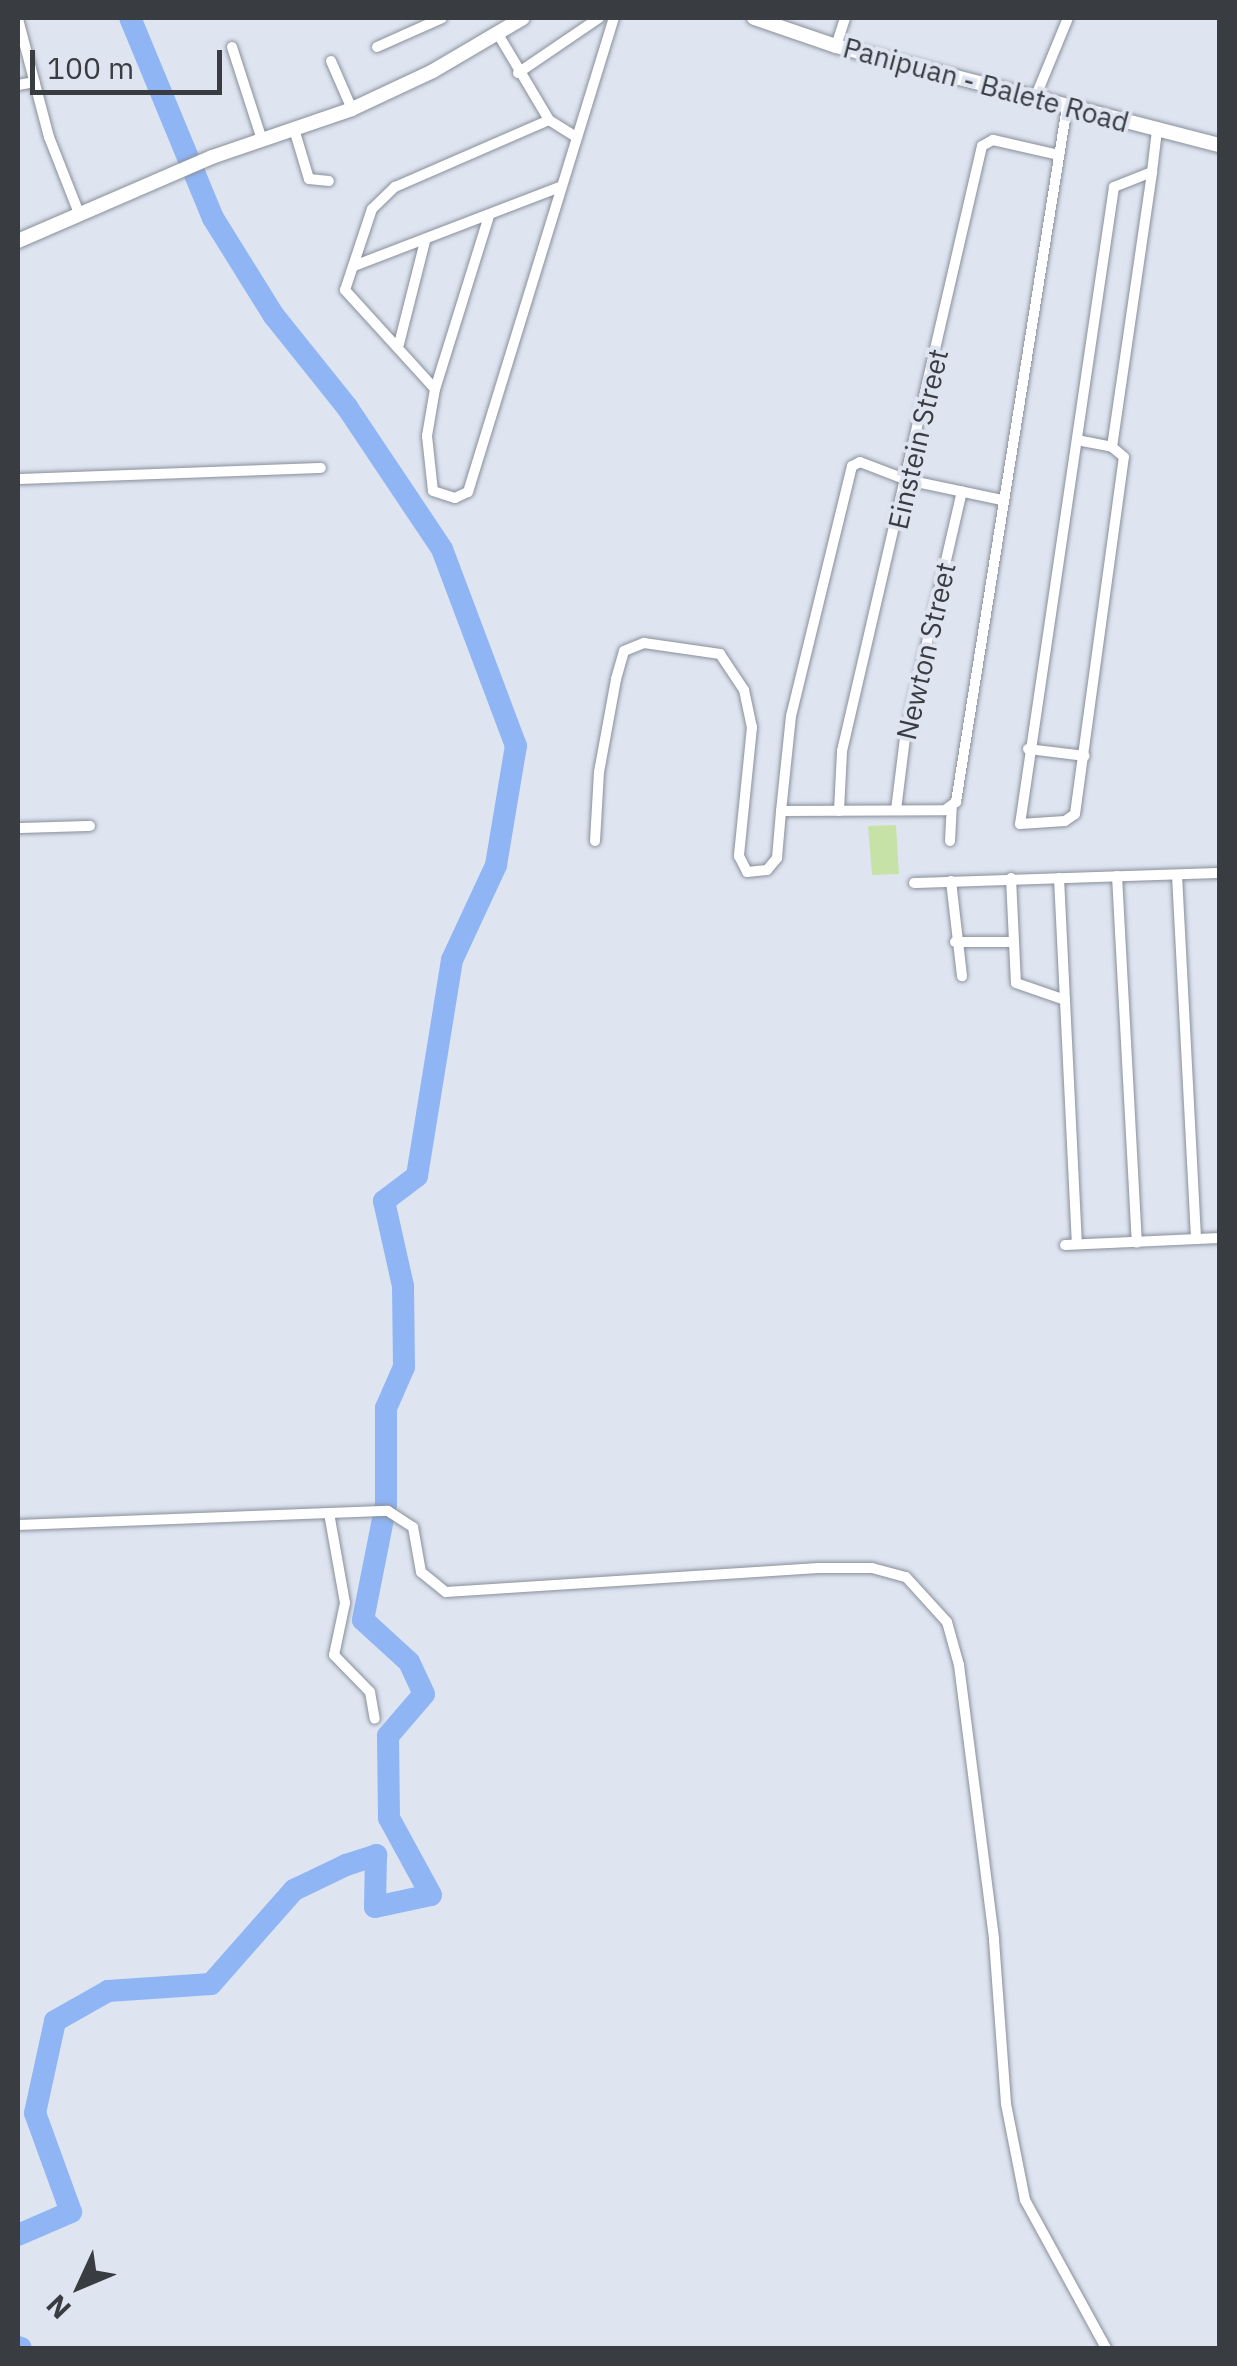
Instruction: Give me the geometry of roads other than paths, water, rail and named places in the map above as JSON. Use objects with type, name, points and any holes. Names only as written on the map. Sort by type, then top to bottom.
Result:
[{"type":"main road","points":[[18,241],[212,157],[352,109],[523,18]]},
{"type":"main road","name":"Panipuan - Balete Road","points":[[754,18],[836,46],[1220,145]]},
{"type":"street","points":[[377,47],[442,18]]},
{"type":"street","points":[[518,73],[599,18]]},
{"type":"street","points":[[488,216],[434,389],[427,436],[431,486],[462,498],[614,18]]},
{"type":"street","points":[[836,46],[845,18]]},
{"type":"street","points":[[1035,98],[1068,18]]},
{"type":"street","points":[[18,19],[80,213]]},
{"type":"street","points":[[498,34],[549,120],[576,137]]},
{"type":"street","points":[[232,47],[262,140]]},
{"type":"street","points":[[331,61],[352,109]]},
{"type":"street","points":[[18,85],[35,82]]},
{"type":"street","points":[[950,840],[952,808],[1067,107]]},
{"type":"street","points":[[434,389],[399,344],[345,290],[372,209],[392,189],[549,120]]},
{"type":"street","points":[[294,130],[310,179],[329,181]]},
{"type":"street","points":[[1112,446],[1157,130]]},
{"type":"street","name":"Einstein Street","points":[[839,811],[842,752],[982,146],[993,140],[1059,155]]},
{"type":"street","points":[[1076,440],[1112,446],[1124,457],[1085,756],[1072,818],[1025,824],[1018,823],[1028,748],[1114,187],[1152,172]]},
{"type":"street","points":[[354,266],[560,187]]},
{"type":"street","points":[[399,344],[424,240]]},
{"type":"street","points":[[596,841],[599,772],[624,651],[644,642],[720,654],[744,690],[752,728],[739,856],[748,872],[767,870],[777,858],[791,716],[852,466],[860,462],[906,480],[1002,500]]},
{"type":"street","points":[[18,479],[321,468]]},
{"type":"street","name":"Newton Street","points":[[896,810],[905,738],[962,492]]},
{"type":"street","points":[[1028,748],[1085,756]]},
{"type":"street","points":[[781,811],[952,808]]},
{"type":"street","points":[[18,828],[90,826]]},
{"type":"street","points":[[914,883],[1220,873]]},
{"type":"street","points":[[1178,874],[1196,1239]]},
{"type":"street","points":[[1118,876],[1137,1242]]},
{"type":"street","points":[[1011,878],[1017,985],[1065,1000]]},
{"type":"street","points":[[1059,878],[1071,1244],[1220,1238]]},
{"type":"street","points":[[952,881],[955,942],[962,976]]},
{"type":"street","points":[[955,942],[1013,942]]},
{"type":"street","points":[[18,1525],[388,1511],[413,1527],[421,1572],[446,1592],[560,1579],[872,1568],[906,1578],[940,1610],[959,1665],[994,1940],[1006,2104],[1025,2200],[1106,2348]]},
{"type":"street","points":[[329,1513],[346,1603],[334,1655],[370,1692],[374,1719]]},
{"type":"waterway","points":[[18,2235],[71,2212],[35,2113],[55,2021],[108,1991],[211,1984],[294,1890],[346,1865],[376,1855],[375,1907],[431,1895],[389,1818],[388,1736],[424,1694],[409,1662],[363,1620],[386,1504],[386,1408],[404,1367],[403,1286],[384,1201],[417,1176],[452,960],[496,865],[516,746],[442,549],[347,407],[274,316],[213,218],[130,18]]}]
